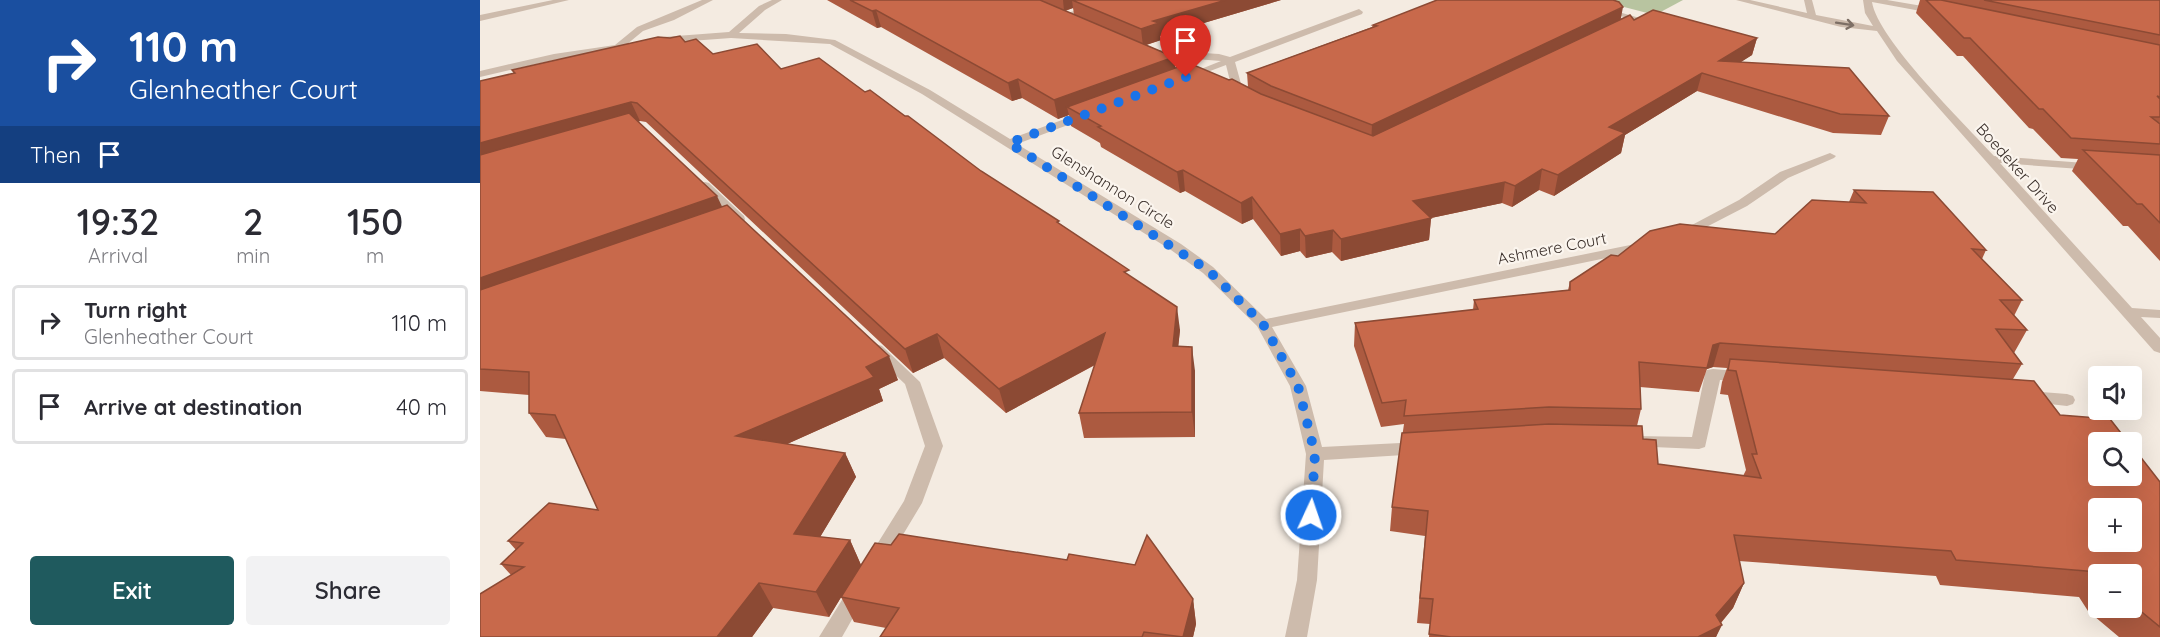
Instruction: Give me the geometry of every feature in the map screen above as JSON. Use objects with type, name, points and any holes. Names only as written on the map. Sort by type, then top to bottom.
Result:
[{"type":"street","points":[[480,18],[565,0]]},
{"type":"street","points":[[616,48],[640,29],[709,0]]},
{"type":"street","points":[[731,35],[762,8],[778,0]]},
{"type":"street","points":[[1016,0],[1078,24]]},
{"type":"street","points":[[1060,16],[1116,0]]},
{"type":"street","points":[[1567,0],[1639,19],[1617,29]]},
{"type":"street","points":[[1740,0],[1812,17],[1879,29]]},
{"type":"street","points":[[1808,0],[1812,17]]},
{"type":"street","name":"Boedeker Drive","points":[[1867,0],[1869,13],[1900,58],[1988,159],[2160,348]]},
{"type":"street","points":[[1872,0],[1948,14]]},
{"type":"street","points":[[1175,81],[1359,12]]},
{"type":"street","name":"Glenshannon Circle","points":[[650,42],[731,35],[786,37],[832,42],[926,92],[1208,270],[1263,324],[1298,386],[1315,454],[1307,580],[1296,637]]},
{"type":"street","points":[[480,74],[554,57],[639,44]]},
{"type":"street","points":[[1134,49],[1143,52],[1219,57],[1230,60]]},
{"type":"street","points":[[1230,60],[1238,93],[1257,104]]},
{"type":"street","points":[[1009,143],[1098,110]]},
{"type":"street","name":"Ashmere Court","points":[[1263,324],[1660,243],[1743,203],[1784,175],[1830,156]]},
{"type":"street","points":[[1988,159],[2105,167]]},
{"type":"street","points":[[691,173],[739,223]]},
{"type":"street","points":[[2127,312],[2160,314]]},
{"type":"street","points":[[830,637],[913,503],[934,446],[912,382],[869,342]]},
{"type":"street","points":[[1616,441],[1699,443],[1713,374],[1760,377]]},
{"type":"street","points":[[2008,395],[2067,400]]},
{"type":"street","points":[[1315,454],[1441,446]]},
{"type":"green space","points":[[1597,0],[1683,0],[1655,15]]},
{"type":"building","points":[[850,0],[1040,0],[1174,57],[1054,100],[1018,79],[1008,83],[876,10],[872,11]]},
{"type":"building","points":[[1072,0],[1226,0],[1153,21],[1159,23],[1141,29]]},
{"type":"building","points":[[1437,0],[1613,0],[1619,2],[1623,7],[1372,125],[1271,86],[1247,73],[1377,26],[1373,25]]},
{"type":"building","points":[[1926,0],[1941,0],[2160,45],[2160,97],[2157,96],[2160,99],[2160,117],[2151,117],[2160,124],[2160,144],[2071,138],[2043,109],[2039,109],[1970,38],[1964,38]]},
{"type":"building","points":[[1984,0],[2160,0],[2160,35]]},
{"type":"building","points":[[1653,10],[1757,38],[1719,61],[1849,68],[1889,116],[1840,114],[1702,73],[1609,127],[1625,133],[1558,175],[1542,169],[1515,186],[1505,182],[1413,201],[1431,218],[1341,239],[1333,230],[1305,236],[1300,229],[1280,234],[1252,197],[1241,203],[1183,170],[1177,172],[1067,107],[1189,63],[1229,80],[1232,79],[1261,94],[1373,136],[1630,15],[1634,20]]},
{"type":"building","points":[[680,36],[685,42],[696,39],[713,54],[757,44],[781,69],[819,58],[865,92],[870,90],[981,171],[1059,221],[1057,222],[1129,270],[1124,272],[1177,307],[1173,346],[1192,347],[1192,412],[1079,413],[1105,333],[999,389],[937,334],[905,349],[637,103],[631,102],[480,143],[480,81],[515,73],[512,70],[658,37]]},
{"type":"building","points":[[629,113],[717,196],[480,278],[480,155]]},
{"type":"building","points":[[2083,150],[2160,155],[2160,223],[2142,204],[2137,204]]},
{"type":"building","points":[[1854,190],[1933,192],[1986,250],[1972,249],[2022,300],[2000,300],[2027,330],[1996,329],[2022,364],[1720,343],[1713,345],[1707,368],[1639,362],[1641,409],[1549,407],[1404,416],[1406,400],[1382,403],[1355,323],[1478,309],[1474,300],[1570,290],[1570,282],[1611,255],[1618,256],[1650,231],[1680,224],[1775,234],[1812,200],[1866,203]]},
{"type":"building","points":[[727,205],[889,356],[866,367],[874,377],[736,436],[845,453],[794,534],[850,540],[816,592],[759,583],[717,637],[480,637],[480,594],[524,567],[501,564],[523,543],[508,541],[549,503],[598,510],[555,415],[529,413],[529,372],[480,369],[480,290]]},
{"type":"building","points":[[1730,359],[2034,381],[2060,415],[2088,417],[2088,420],[2111,420],[2120,432],[2088,432],[2088,486],[2142,486],[2142,459],[2160,482],[2160,627],[2142,612],[2142,564],[2088,564],[2088,571],[1956,560],[1951,551],[1734,535],[1744,583],[1716,615],[1722,625],[1698,637],[1451,637],[1429,634],[1433,599],[1420,598],[1428,511],[1392,507],[1402,433],[1549,424],[1642,426],[1643,439],[1656,440],[1658,464],[1761,478],[1752,454],[1757,454],[1736,371],[1728,370]]},
{"type":"building","points":[[899,534],[1067,560],[1069,554],[1135,565],[1147,535],[1193,599],[1183,637],[1144,632],[1142,637],[880,637],[899,608],[841,597],[875,543],[891,545]]},
{"type":"route","points":[[1186,77],[1009,143],[1208,270],[1263,324],[1298,386],[1315,454],[1311,515]]}]
